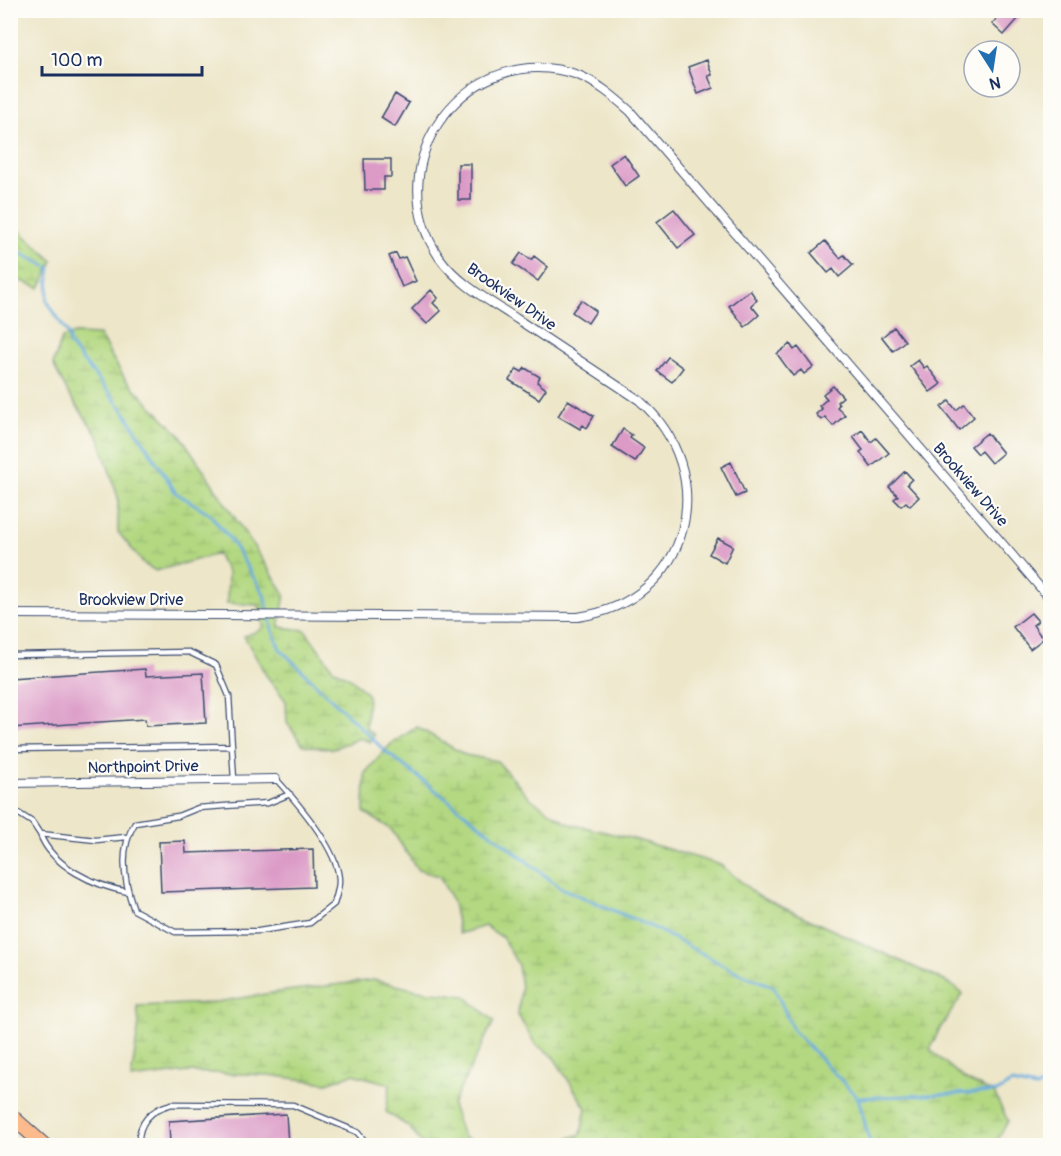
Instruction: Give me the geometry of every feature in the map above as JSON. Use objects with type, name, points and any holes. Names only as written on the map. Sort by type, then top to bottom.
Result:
[{"type":"main road","points":[[10,1115],[43,1145]]},
{"type":"street","name":"Brookview Drive","points":[[10,614],[559,617],[591,615],[621,605],[647,587],[664,569],[677,547],[687,510],[685,473],[676,449],[656,417],[639,400],[460,280],[441,259],[425,230],[421,215],[418,177],[426,145],[453,104],[476,86],[510,72],[530,69],[548,69],[579,76],[608,92],[630,111],[1050,599]]},
{"type":"street","name":"Northpoint Drive","points":[[10,783],[276,779]]},
{"type":"lane","points":[[10,655],[189,652],[216,665],[228,696],[234,780]]},
{"type":"lane","points":[[10,749],[232,746]]},
{"type":"lane","points":[[276,779],[290,794],[315,826],[330,852],[339,880],[334,904],[310,923],[259,931],[175,932],[134,910],[124,883],[126,837],[135,823],[178,816],[198,808],[268,803],[290,794]]},
{"type":"lane","points":[[10,808],[32,822],[44,845],[83,879],[128,892]]},
{"type":"lane","points":[[40,834],[96,840],[126,837]]},
{"type":"lane","points":[[140,1146],[141,1126],[159,1107],[172,1104],[275,1104],[308,1109],[357,1132],[369,1146]]},
{"type":"green space","points":[[11,223],[53,261],[40,288],[11,277]]},
{"type":"green space","points":[[75,334],[99,335],[125,379],[181,436],[285,594],[279,627],[305,630],[333,669],[352,679],[368,695],[366,728],[374,735],[370,742],[360,738],[332,749],[303,745],[287,723],[286,701],[266,675],[244,636],[261,630],[263,625],[259,605],[227,603],[228,573],[217,554],[156,571],[145,565],[118,532],[118,497],[98,436],[68,393],[53,364],[62,338]]},
{"type":"green space","points":[[417,727],[465,755],[497,761],[530,798],[567,823],[634,839],[721,865],[758,896],[949,983],[963,994],[939,1030],[930,1050],[966,1080],[994,1093],[1008,1121],[995,1145],[550,1145],[581,1134],[586,1108],[553,1056],[535,1044],[518,1015],[521,988],[518,965],[502,937],[485,926],[459,934],[453,902],[439,876],[418,870],[391,829],[364,812],[365,773],[391,744]]},
{"type":"green space","points":[[374,980],[417,990],[465,996],[494,1021],[452,1105],[463,1137],[482,1145],[423,1145],[409,1127],[386,1112],[390,1084],[353,1074],[327,1083],[269,1075],[188,1072],[131,1079],[139,1024],[137,1006],[211,1003]]},
{"type":"building","points":[[1004,10],[1026,10],[1004,35],[992,24]]},
{"type":"building","points":[[707,60],[712,75],[708,76],[713,88],[698,94],[688,67]]},
{"type":"building","points":[[395,94],[409,103],[395,127],[381,118]]},
{"type":"building","points":[[624,154],[639,176],[625,186],[610,164]]},
{"type":"building","points":[[364,159],[391,159],[391,177],[384,177],[384,190],[365,190]]},
{"type":"building","points":[[458,164],[471,164],[471,200],[458,200]]},
{"type":"building","points":[[674,209],[695,235],[678,248],[657,222]]},
{"type":"building","points":[[825,241],[840,258],[844,255],[853,265],[839,277],[833,269],[828,273],[811,253]]},
{"type":"building","points":[[396,253],[399,259],[405,257],[416,281],[402,287],[389,256]]},
{"type":"building","points":[[521,253],[531,260],[534,256],[548,267],[538,281],[513,264]]},
{"type":"building","points":[[431,290],[438,298],[433,303],[441,311],[427,324],[412,309]]},
{"type":"building","points":[[750,290],[757,300],[751,305],[759,315],[745,327],[729,306]]},
{"type":"building","points":[[581,300],[596,311],[588,323],[572,312]]},
{"type":"building","points":[[894,327],[905,341],[893,351],[882,337]]},
{"type":"building","points":[[790,344],[794,350],[798,347],[813,367],[804,374],[801,370],[793,376],[777,354]]},
{"type":"building","points":[[668,357],[683,368],[672,382],[657,371]]},
{"type":"building","points":[[918,360],[924,368],[927,366],[941,384],[930,392],[910,366]]},
{"type":"building","points":[[525,368],[540,377],[537,382],[546,389],[539,399],[509,380],[517,369],[522,372]]},
{"type":"building","points":[[833,386],[843,397],[837,402],[839,405],[837,407],[845,415],[833,426],[825,417],[821,420],[816,414],[822,409],[819,406],[827,399],[823,394]]},
{"type":"building","points":[[568,400],[594,416],[587,428],[583,425],[580,429],[558,416]]},
{"type":"building","points":[[949,401],[956,410],[964,404],[974,417],[959,430],[941,407]]},
{"type":"building","points":[[623,429],[632,435],[630,438],[644,448],[635,462],[612,447]]},
{"type":"building","points":[[862,430],[871,442],[876,438],[889,453],[871,467],[860,452],[863,450],[853,437]]},
{"type":"building","points":[[987,433],[1003,453],[991,463],[981,451],[978,454],[971,446]]},
{"type":"building","points":[[731,462],[745,493],[736,497],[721,467]]},
{"type":"building","points":[[905,471],[912,479],[907,484],[919,497],[910,506],[906,502],[901,506],[894,499],[898,496],[889,487]]},
{"type":"building","points":[[718,538],[733,546],[725,563],[709,554]]},
{"type":"building","points":[[1031,613],[1038,621],[1033,625],[1043,639],[1030,649],[1013,627]]},
{"type":"building","points":[[145,669],[146,676],[203,673],[206,723],[146,726],[145,719],[10,728],[10,678]]},
{"type":"building","points":[[185,841],[186,853],[313,849],[314,887],[161,892],[159,842]]},
{"type":"building","points":[[286,1114],[288,1143],[170,1146],[169,1121]]},
{"type":"waterway","points":[[10,248],[50,268],[47,301],[69,336],[69,344],[124,411],[176,493],[209,513],[230,539],[264,594],[273,632],[280,649],[385,751],[561,888],[652,927],[733,970],[774,987],[793,1030],[858,1098],[871,1146]]},
{"type":"waterway","points":[[858,1098],[997,1092],[1011,1083],[1036,1088],[1050,1080]]}]
